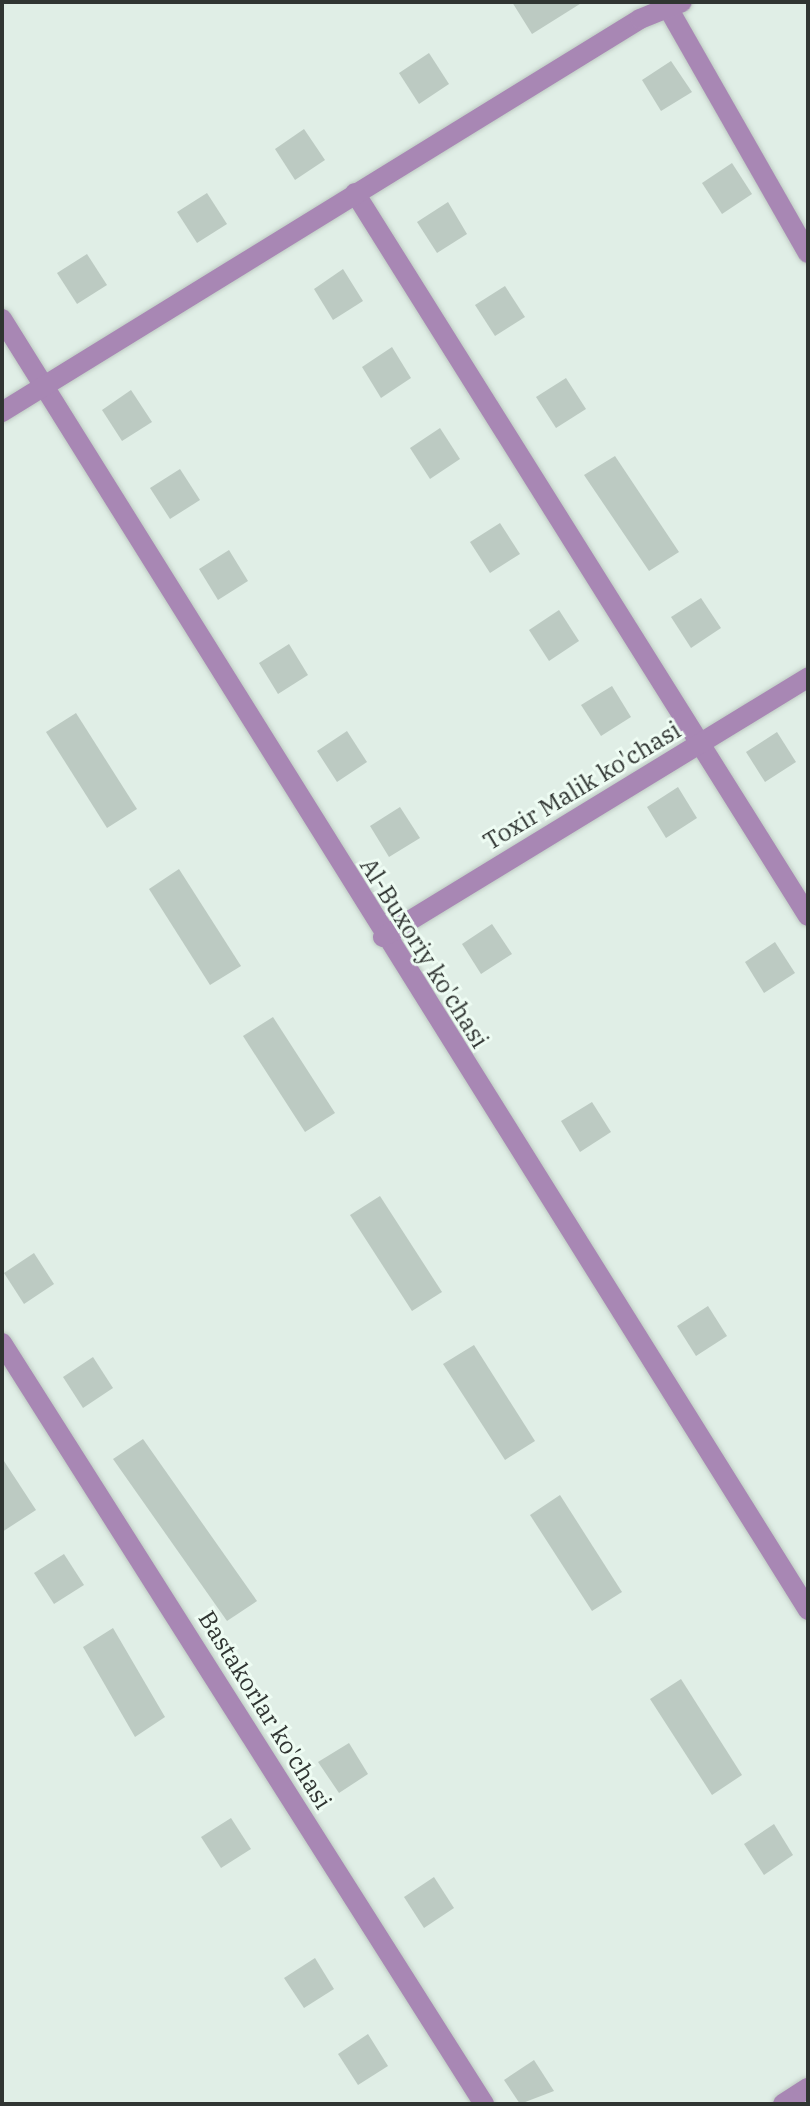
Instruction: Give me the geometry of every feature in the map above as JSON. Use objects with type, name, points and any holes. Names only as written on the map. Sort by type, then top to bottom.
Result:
[{"type":"street","points":[[2,412],[355,193],[675,5],[808,253]]},
{"type":"street","points":[[355,193],[808,916]]},
{"type":"street","name":"Al-Buxoriy ko'chasi","points":[[2,319],[383,937],[808,1610]]},
{"type":"street","name":"Toxir Malik ko'chasi","points":[[383,937],[808,678]]},
{"type":"street","name":"Bastakorlar ko'chasi","points":[[2,1343],[484,2104]]},
{"type":"street","points":[[783,2104],[808,2088]]},
{"type":"building","points":[[512,2],[583,2],[532,34]]},
{"type":"building","points":[[429,53],[449,84],[419,104],[399,73]]},
{"type":"building","points":[[671,61],[692,92],[661,111],[642,80]]},
{"type":"building","points":[[304,129],[325,160],[295,180],[275,149]]},
{"type":"building","points":[[732,163],[752,194],[722,214],[702,183]]},
{"type":"building","points":[[207,193],[227,224],[197,243],[177,212]]},
{"type":"building","points":[[448,202],[467,234],[437,253],[417,222]]},
{"type":"building","points":[[87,254],[107,285],[77,304],[57,273]]},
{"type":"building","points":[[343,269],[363,301],[333,320],[314,289]]},
{"type":"building","points":[[505,286],[525,317],[495,336],[475,305]]},
{"type":"building","points":[[392,347],[411,378],[381,398],[362,367]]},
{"type":"building","points":[[566,378],[586,409],[556,428],[536,397]]},
{"type":"building","points":[[131,390],[152,422],[122,441],[102,410]]},
{"type":"building","points":[[440,428],[460,459],[430,479],[410,448]]},
{"type":"building","points":[[615,456],[679,552],[649,571],[584,475]]},
{"type":"building","points":[[180,469],[200,500],[170,519],[150,488]]},
{"type":"building","points":[[500,523],[520,554],[490,573],[470,542]]},
{"type":"building","points":[[229,550],[248,581],[218,600],[199,569]]},
{"type":"building","points":[[701,598],[721,628],[691,648],[671,617]]},
{"type":"building","points":[[559,610],[579,641],[549,661],[529,630]]},
{"type":"building","points":[[289,644],[308,675],[278,694],[259,663]]},
{"type":"building","points":[[612,686],[631,717],[601,736],[581,705]]},
{"type":"building","points":[[76,713],[137,809],[107,828],[46,732]]},
{"type":"building","points":[[347,731],[367,762],[337,782],[317,751]]},
{"type":"building","points":[[777,732],[796,762],[765,782],[746,752]]},
{"type":"building","points":[[678,787],[697,818],[666,838],[647,807]]},
{"type":"building","points":[[400,807],[420,838],[389,857],[370,826]]},
{"type":"building","points":[[179,869],[241,966],[210,985],[149,889]]},
{"type":"building","points":[[492,924],[512,954],[481,974],[462,944]]},
{"type":"building","points":[[775,942],[795,973],[764,993],[745,962]]},
{"type":"building","points":[[273,1017],[335,1113],[305,1132],[243,1036]]},
{"type":"building","points":[[592,1102],[611,1132],[580,1152],[561,1121]]},
{"type":"building","points":[[380,1196],[442,1292],[412,1311],[350,1215]]},
{"type":"building","points":[[34,1253],[54,1284],[24,1304],[4,1273]]},
{"type":"building","points":[[708,1306],[727,1336],[696,1356],[677,1326]]},
{"type":"building","points":[[474,1345],[535,1441],[505,1460],[443,1364]]},
{"type":"building","points":[[93,1357],[113,1388],[83,1408],[63,1377]]},
{"type":"building","points":[[143,1439],[257,1601],[227,1621],[113,1459]]},
{"type":"building","points":[[2,1458],[36,1510],[2,1532]]},
{"type":"building","points":[[560,1495],[622,1592],[592,1611],[530,1515]]},
{"type":"building","points":[[64,1554],[84,1585],[54,1604],[34,1573]]},
{"type":"building","points":[[113,1628],[165,1717],[135,1737],[83,1647]]},
{"type":"building","points":[[681,1679],[742,1775],[712,1795],[650,1699]]},
{"type":"building","points":[[349,1743],[368,1774],[339,1793],[318,1762]]},
{"type":"building","points":[[231,1818],[251,1849],[221,1868],[201,1837]]},
{"type":"building","points":[[774,1824],[793,1855],[764,1875],[744,1844]]},
{"type":"building","points":[[434,1877],[454,1908],[424,1928],[404,1897]]},
{"type":"building","points":[[315,1958],[334,1989],[304,2008],[284,1978]]},
{"type":"building","points":[[368,2034],[388,2066],[358,2085],[338,2054]]},
{"type":"building","points":[[534,2060],[554,2091],[520,2104],[504,2080]]}]
